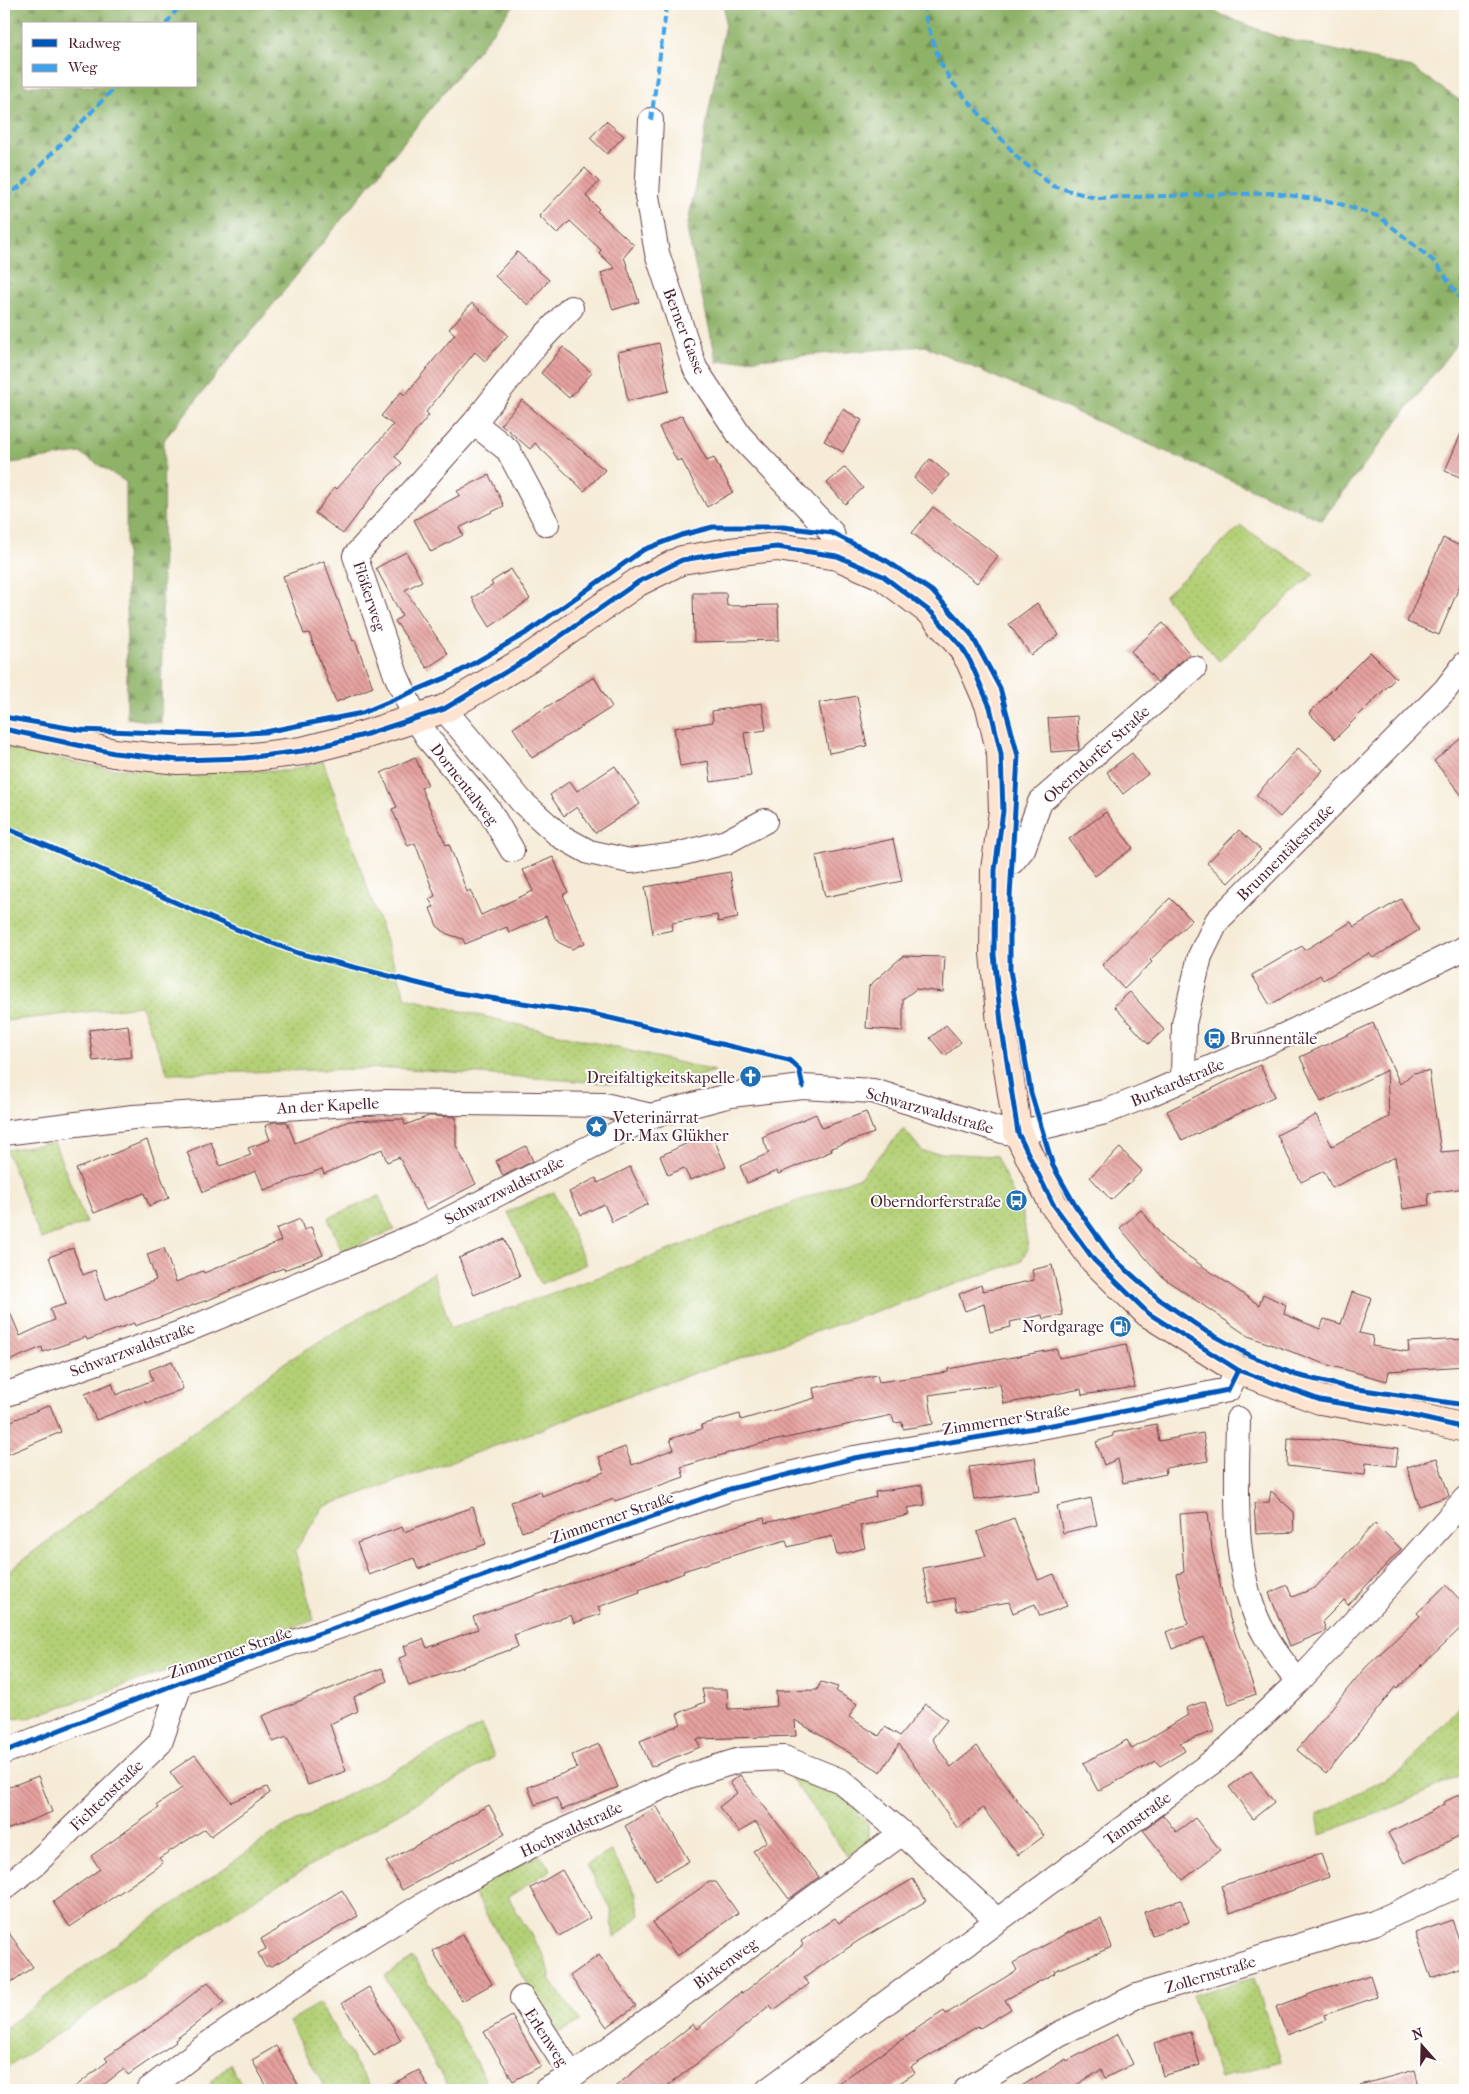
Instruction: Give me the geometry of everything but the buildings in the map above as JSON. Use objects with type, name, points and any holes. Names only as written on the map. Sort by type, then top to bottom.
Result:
[{"type":"street","name":"Berner Gasse","points":[[651,120],[647,196],[657,253],[695,368],[740,436],[832,533],[837,556]]},
{"type":"street","name":"Flößerweg","points":[[416,719],[396,675],[355,556],[474,423],[535,346],[570,308]]},
{"type":"street","points":[[474,423],[508,450],[547,524]]},
{"type":"street","points":[[4,729],[114,752],[178,760],[245,758],[302,751],[364,735],[444,709],[529,658],[638,582],[682,560],[777,547],[837,556],[883,576],[932,613],[961,646],[970,661],[990,707],[1001,754],[1004,811],[995,870],[994,954],[1001,1023],[1018,1133],[1053,1204],[1094,1260],[1148,1313],[1238,1370],[1320,1400],[1400,1413],[1465,1428]]},
{"type":"street","name":"Brunnentälestraße","points":[[1182,1080],[1184,1024],[1200,956],[1217,921],[1439,697],[1465,664]]},
{"type":"street","name":"Oberndorfer Straße","points":[[995,870],[1012,862],[1023,849],[1040,802],[1194,668]]},
{"type":"street","points":[[444,709],[522,802],[560,836],[589,852],[630,860],[676,854],[726,842],[765,821]]},
{"type":"street","name":"Dornentalweg","points":[[416,719],[431,742],[489,810],[512,850]]},
{"type":"street","name":"Burkardstraße","points":[[1018,1133],[1105,1112],[1283,1036],[1465,948]]},
{"type":"street","name":"Schwarzwaldstraße","points":[[4,1395],[180,1333],[421,1233],[651,1116],[731,1095],[803,1086],[873,1091],[1006,1132],[1018,1133]]},
{"type":"street","name":"An der Kapelle","points":[[4,1133],[133,1117],[384,1102],[604,1105],[651,1116]]},
{"type":"street","name":"Zimmerner Straße","points":[[4,1752],[180,1682],[730,1489],[846,1459],[1076,1420],[1228,1390],[1238,1370]]},
{"type":"street","points":[[1238,1419],[1237,1489],[1240,1556],[1250,1599],[1264,1635],[1298,1682]]},
{"type":"street","name":"Tannstraße","points":[[768,2090],[1219,1757],[1298,1682],[1396,1578],[1465,1499]]},
{"type":"street","name":"Fichtenstraße","points":[[4,1888],[36,1863],[160,1743],[180,1682]]},
{"type":"street","name":"Hochwaldstraße","points":[[148,2090],[205,2046],[314,1973],[439,1895],[544,1840],[688,1776],[740,1760],[784,1758],[841,1781],[902,1833],[998,1920]]},
{"type":"street","name":"Birkenweg","points":[[546,2090],[572,2076],[902,1833]]},
{"type":"street","name":"Zollernstraße","points":[[966,2090],[1059,2034],[1137,1996],[1374,1924],[1465,1882]]},
{"type":"street","name":"Erlenweg","points":[[522,1998],[572,2076]]},
{"type":"green space","points":[[4,4],[515,4],[164,440],[161,723],[127,718],[126,482],[80,453],[4,464]]},
{"type":"green space","points":[[724,4],[1195,4],[1277,37],[1412,68],[1465,104],[1465,333],[1322,520],[925,346],[717,362],[687,230],[725,24]]},
{"type":"green space","points":[[1241,526],[1314,574],[1219,661],[1164,596]]},
{"type":"green space","points":[[4,747],[109,769],[287,771],[323,761],[406,998],[715,1071],[661,1087],[396,1068],[168,1074],[141,1006],[4,1021]]},
{"type":"green space","points":[[904,1129],[923,1152],[996,1156],[1023,1216],[1028,1249],[1020,1262],[613,1401],[537,1431],[323,1507],[295,1551],[314,1620],[29,1718],[4,1719],[4,1574],[284,1363],[433,1273],[451,1328],[599,1277],[860,1177]]},
{"type":"green space","points":[[54,1142],[86,1223],[41,1239],[6,1150]]},
{"type":"green space","points":[[554,1192],[586,1264],[541,1284],[508,1212]]},
{"type":"green space","points":[[379,1196],[394,1230],[342,1252],[328,1218]]},
{"type":"green space","points":[[1465,1701],[1465,1773],[1394,1807],[1321,1834],[1318,1814],[1402,1770]]},
{"type":"green space","points":[[482,1725],[494,1757],[254,1899],[4,2070],[4,2029],[77,1972],[274,1833]]},
{"type":"green space","points":[[786,1771],[820,1781],[848,1800],[868,1824],[868,1842],[847,1856]]},
{"type":"green space","points":[[611,1851],[635,1892],[640,1915],[614,1938],[611,1908],[586,1865]]},
{"type":"green space","points":[[540,1855],[551,1870],[508,1897],[545,1958],[550,1980],[581,2022],[557,2033],[471,1889]]},
{"type":"green space","points":[[413,1958],[453,2020],[491,2090],[450,2090],[385,1976]]},
{"type":"green space","points":[[1254,1978],[1281,2061],[1220,2078],[1192,1995]]},
{"type":"green space","points":[[319,2003],[374,2090],[326,2090],[289,2022]]},
{"type":"green space","points":[[230,2064],[245,2090],[215,2090],[210,2082]]},
{"type":"marked path","points":[[168,22],[181,4]]},
{"type":"marked path","points":[[651,120],[667,4]]},
{"type":"marked path","points":[[924,4],[926,20],[940,62],[951,81],[1019,159],[1053,186],[1095,198],[1274,193],[1334,202],[1380,217],[1436,263],[1465,305]]},
{"type":"marked path","points":[[4,198],[22,185],[114,88]]},
{"type":"cycle path","points":[[4,717],[80,730],[215,735],[265,732],[362,713],[457,673],[526,633],[643,550],[682,535],[713,527],[783,527],[832,533],[887,561],[932,591],[971,634],[1000,688],[1018,756],[1010,897],[1010,970],[1031,1093],[1053,1166],[1075,1205],[1113,1258],[1159,1299],[1207,1332],[1251,1356],[1296,1375],[1351,1388],[1465,1405]]},
{"type":"cycle path","points":[[4,729],[114,753],[178,760],[245,758],[302,751],[364,735],[444,709],[529,658],[638,582],[682,560],[777,547],[837,556],[883,576],[932,613],[961,646],[970,661],[990,707],[1001,754],[1003,811],[995,870],[994,954],[1001,1023],[1018,1133],[1053,1204],[1094,1260],[1148,1313],[1238,1370],[1320,1400],[1400,1413],[1465,1428]]},
{"type":"cycle path","points":[[4,827],[236,929],[298,953],[452,992],[593,1014],[789,1060],[799,1069],[803,1087]]},
{"type":"cycle path","points":[[4,1752],[181,1682],[730,1489],[854,1458],[1076,1421],[1228,1390],[1238,1370]]},
{"type":"place","name":"Brunnentäle","points":[[1214,1038]]},
{"type":"place","name":"Dreifaltigkeitskapelle","points":[[751,1077]]},
{"type":"place","name":"Veterinärrat Dr. Max Glükher","points":[[597,1126]]},
{"type":"place","name":"Oberndorferstraße","points":[[1017,1201]]},
{"type":"place","name":"Nordgarage","points":[[1120,1326]]}]
